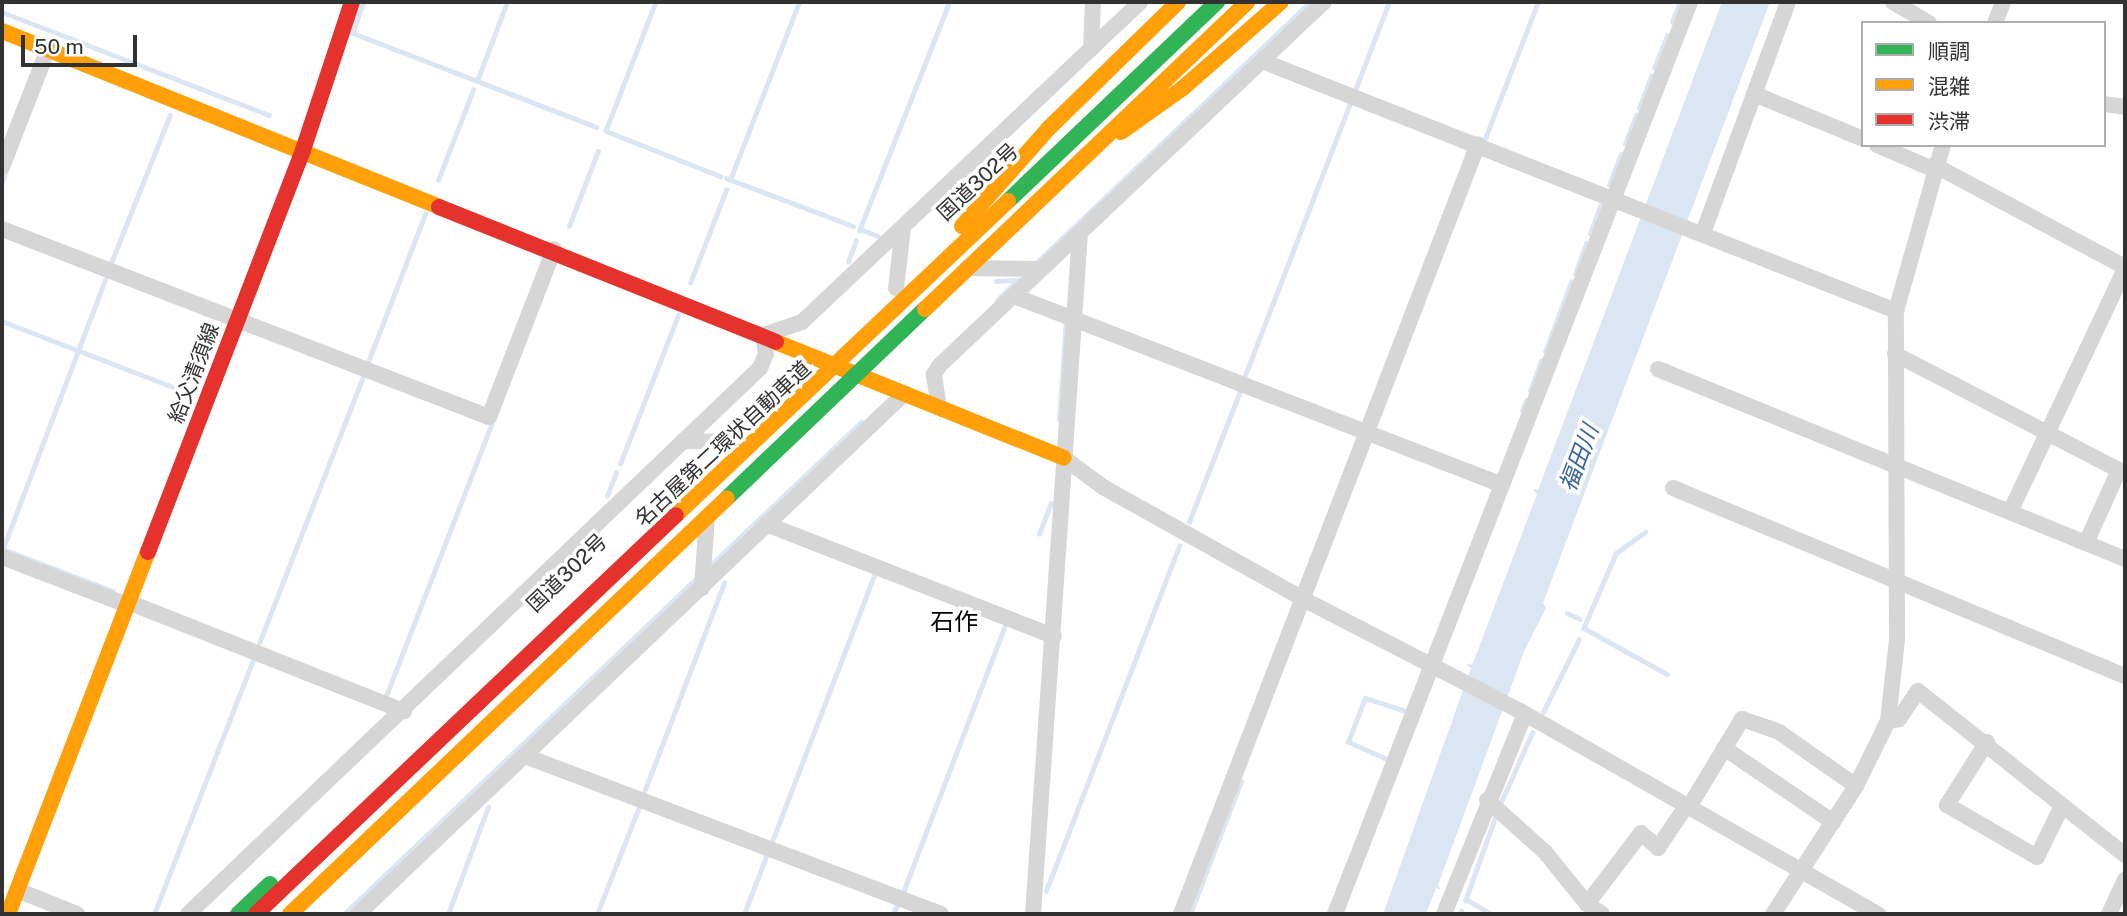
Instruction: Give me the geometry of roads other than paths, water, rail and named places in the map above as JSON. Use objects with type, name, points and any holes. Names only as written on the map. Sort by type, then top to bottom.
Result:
[{"type":"main road","name":"給父清須線","points":[[8,914],[303,150],[352,2]]},
{"type":"main road","points":[[962,226],[1049,128],[1178,2]]},
{"type":"main road","name":"国道302号","points":[[238,914],[1198,2]]},
{"type":"main road","name":"名古屋第二環状自動車道","points":[[256,914],[1217,2]]},
{"type":"main road","name":"名古屋第二環状自動車道","points":[[290,914],[1247,2]]},
{"type":"main road","points":[[1014,177],[1146,116],[1281,2]]},
{"type":"main road","points":[[2,31],[554,249],[1064,458]]},
{"type":"street","points":[[1091,49],[1093,2]]},
{"type":"street","points":[[188,914],[760,368],[766,354],[763,335],[803,322],[1140,2]]},
{"type":"street","points":[[939,407],[934,374],[1041,269],[1324,2]]},
{"type":"street","points":[[1335,914],[1500,484],[1690,2]]},
{"type":"street","points":[[1700,232],[1788,2]]},
{"type":"street","points":[[1893,2],[1926,21]]},
{"type":"street","points":[[1996,21],[2003,2]]},
{"type":"street","points":[[2,167],[48,49]]},
{"type":"street","points":[[1262,61],[1896,311]]},
{"type":"street","points":[[1754,94],[1861,138]]},
{"type":"street","points":[[2106,104],[2125,107]]},
{"type":"street","points":[[1181,914],[1478,145]]},
{"type":"street","points":[[1882,147],[1933,167],[2125,268],[2010,512]]},
{"type":"street","points":[[1773,914],[1856,786],[1888,721],[1897,640],[1893,465],[1896,311],[1933,167],[1941,147]]},
{"type":"street","points":[[896,288],[904,228]]},
{"type":"street","points":[[2,229],[489,417],[554,249]]},
{"type":"street","points":[[1033,914],[1064,458],[1078,320],[1080,234]]},
{"type":"street","points":[[918,267],[1041,269]]},
{"type":"street","points":[[1014,296],[1500,484]]},
{"type":"street","points":[[1895,354],[2122,471],[2086,543]]},
{"type":"street","points":[[1658,369],[2125,559]]},
{"type":"street","points":[[358,914],[905,393]]},
{"type":"street","points":[[683,441],[734,442]]},
{"type":"street","points":[[1064,458],[1104,487],[1303,599],[1521,712],[1878,914]]},
{"type":"street","points":[[702,588],[710,466]]},
{"type":"street","points":[[1673,488],[2125,676]]},
{"type":"street","points":[[766,524],[1054,636]]},
{"type":"street","points":[[2,557],[404,710]]},
{"type":"street","points":[[1888,721],[1899,719],[1918,691],[1987,742],[2061,808],[2125,855]]},
{"type":"street","points":[[1444,914],[1521,712]]},
{"type":"street","points":[[1587,904],[1642,833],[1658,848],[1688,806],[1742,719],[1779,732],[1856,786]]},
{"type":"street","points":[[1987,742],[1947,805],[2037,857],[2061,808]]},
{"type":"street","points":[[1724,748],[1833,822]]},
{"type":"street","points":[[525,756],[941,914]]},
{"type":"street","points":[[1487,800],[1545,852],[1587,904],[1602,914]]},
{"type":"street","points":[[2109,914],[2125,880]]},
{"type":"street","points":[[17,890],[77,914]]},
{"type":"water","name":"福田川","points":[[1722,2],[1770,2],[1543,603],[1546,608],[1525,649],[1438,885],[1441,890],[1436,888],[1426,914],[1383,914],[1471,668],[1466,665],[1473,663],[1537,494],[1533,489],[1538,490]]},
{"type":"waterway","points":[[364,2],[353,33],[596,127]]},
{"type":"waterway","points":[[477,81],[507,2]]},
{"type":"waterway","points":[[656,2],[606,131],[720,176]]},
{"type":"waterway","points":[[730,180],[799,2]]},
{"type":"waterway","points":[[859,231],[949,2]]},
{"type":"waterway","points":[[1036,263],[1310,2]]},
{"type":"waterway","points":[[1354,93],[1389,2]]},
{"type":"waterway","points":[[1484,141],[1538,2]]},
{"type":"waterway","points":[[1672,22],[1680,2]]},
{"type":"waterway","points":[[2,12],[269,115]]},
{"type":"waterway","points":[[1654,68],[1667,35]]},
{"type":"waterway","points":[[1639,108],[1651,76]]},
{"type":"waterway","points":[[438,180],[473,90]]},
{"type":"waterway","points":[[1244,378],[1350,103]]},
{"type":"waterway","points":[[111,263],[170,115]]},
{"type":"waterway","points":[[1625,144],[1636,115]]},
{"type":"waterway","points":[[569,226],[598,151]]},
{"type":"waterway","points":[[1609,185],[1621,154]]},
{"type":"waterway","points":[[2,182],[6,169]]},
{"type":"waterway","points":[[726,178],[853,226]]},
{"type":"waterway","points":[[690,283],[726,190]]},
{"type":"waterway","points":[[1590,234],[1601,204]]},
{"type":"waterway","points":[[368,362],[425,214]]},
{"type":"waterway","points":[[860,229],[878,236]]},
{"type":"waterway","points":[[848,262],[856,240]]},
{"type":"waterway","points":[[1575,274],[1586,243]]},
{"type":"waterway","points":[[2,551],[107,274]]},
{"type":"waterway","points":[[996,281],[1017,280]]},
{"type":"waterway","points":[[997,300],[1018,280]]},
{"type":"waterway","points":[[1545,352],[1571,282]]},
{"type":"waterway","points":[[620,464],[678,315]]},
{"type":"waterway","points":[[2,321],[181,390]]},
{"type":"waterway","points":[[1059,420],[1066,321]]},
{"type":"waterway","points":[[1530,391],[1541,361]]},
{"type":"waterway","points":[[258,646],[363,376]]},
{"type":"waterway","points":[[1189,522],[1240,391]]},
{"type":"waterway","points":[[1522,411],[1526,401]]},
{"type":"waterway","points":[[712,564],[861,422]]},
{"type":"waterway","points":[[386,696],[491,425]]},
{"type":"waterway","points":[[607,496],[616,473]]},
{"type":"waterway","points":[[1039,534],[1051,503]]},
{"type":"waterway","points":[[1646,532],[1616,554],[1584,628],[1667,674]]},
{"type":"waterway","points":[[1046,891],[1179,546]]},
{"type":"waterway","points":[[3,549],[113,591]]},
{"type":"waterway","points":[[771,844],[875,573]]},
{"type":"waterway","points":[[344,914],[695,580]]},
{"type":"waterway","points":[[643,795],[724,583]]},
{"type":"waterway","points":[[1567,613],[1580,619]]},
{"type":"waterway","points":[[902,895],[1006,623]]},
{"type":"waterway","points":[[1543,712],[1579,639]]},
{"type":"waterway","points":[[154,914],[254,657]]},
{"type":"waterway","points":[[1388,760],[1348,742],[1365,698],[1406,711]]},
{"type":"waterway","points":[[1501,802],[1532,733]]},
{"type":"waterway","points":[[1190,914],[1241,781]]},
{"type":"waterway","points":[[448,914],[488,807]]},
{"type":"waterway","points":[[597,914],[639,807]]},
{"type":"waterway","points":[[1465,901],[1496,815]]},
{"type":"waterway","points":[[744,914],[767,854]]},
{"type":"waterway","points":[[1466,899],[1491,914]]},
{"type":"waterway","points":[[893,914],[896,907]]},
{"type":"district","name":"石作","points":[[954,622]]}]
